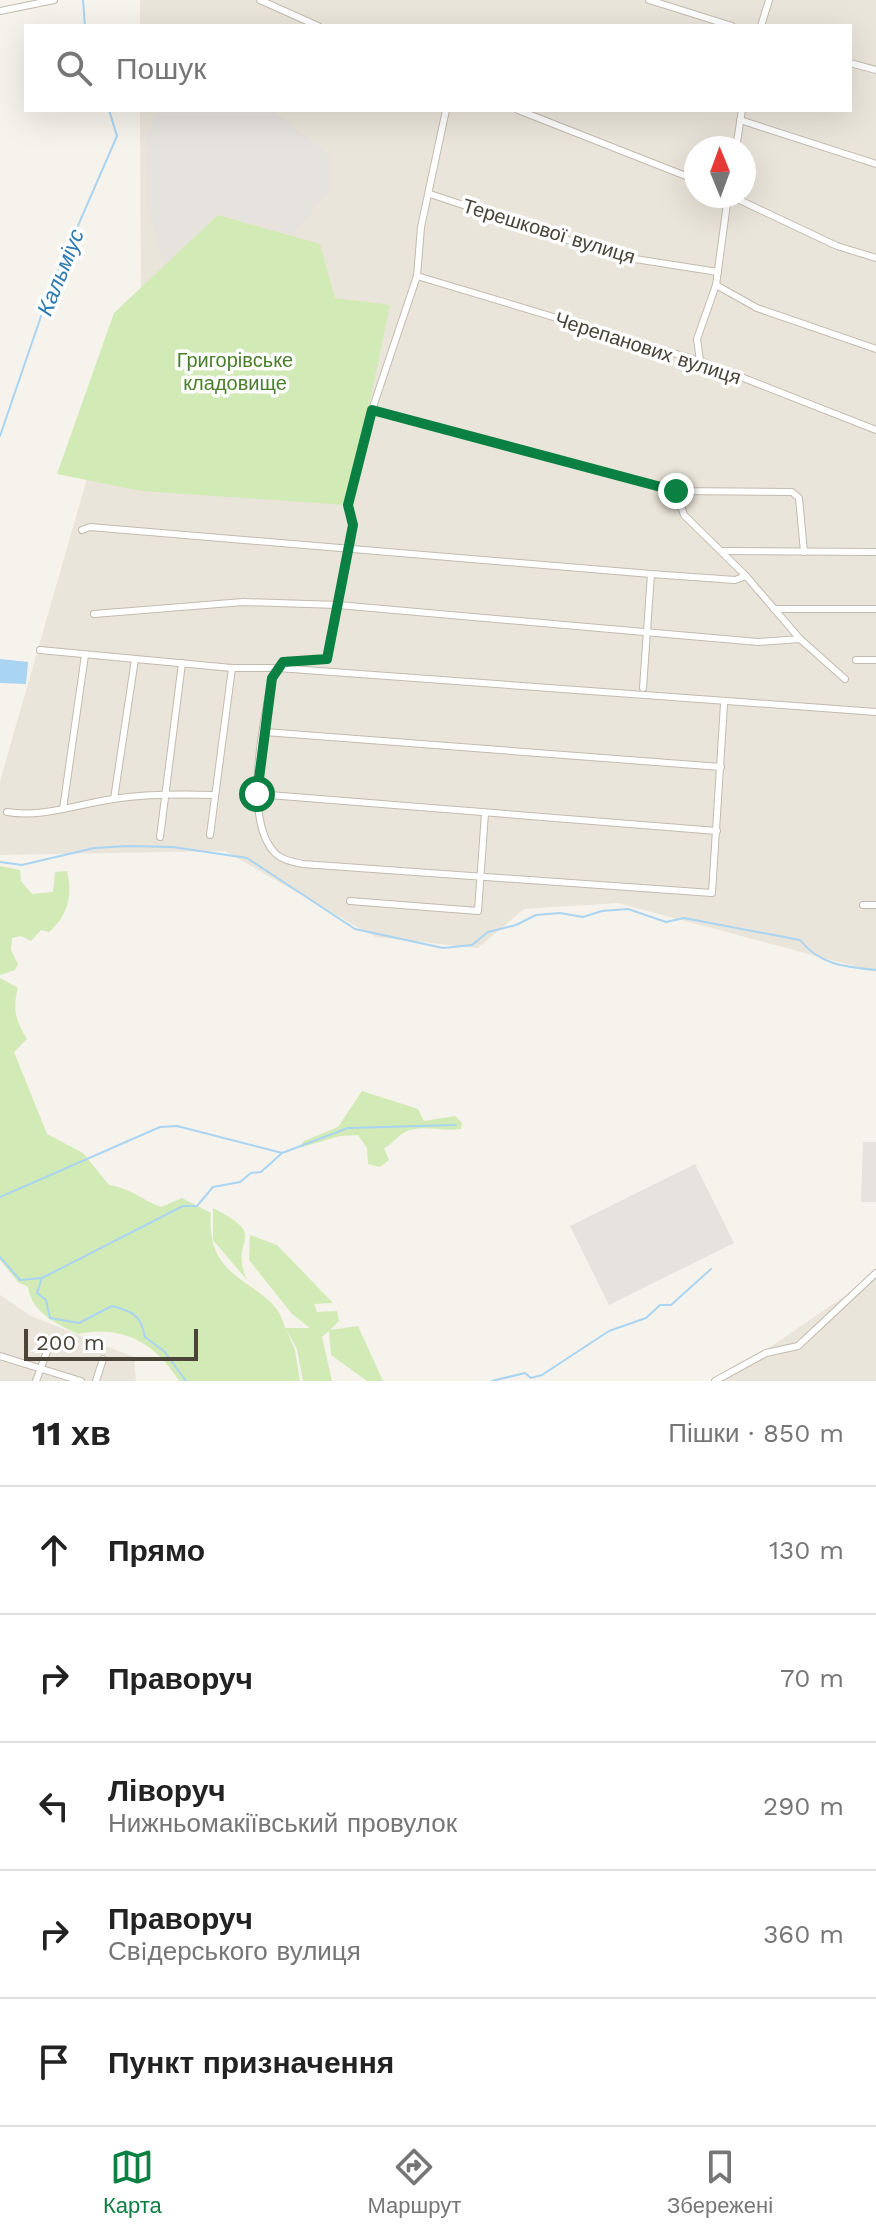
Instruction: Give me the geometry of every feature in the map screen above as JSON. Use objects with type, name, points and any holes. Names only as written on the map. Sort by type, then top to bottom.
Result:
[{"type":"street","points":[[0,11],[54,0]]},
{"type":"street","points":[[260,0],[314,24]]},
{"type":"street","points":[[649,0],[726,24]]},
{"type":"street","points":[[762,24],[769,0]]},
{"type":"street","points":[[852,64],[876,70]]},
{"type":"street","points":[[446,112],[421,227],[417,276],[372,410],[348,505],[353,525],[327,659],[283,662],[272,678],[257,794],[265,836],[277,855],[286,860],[712,893],[724,704]]},
{"type":"street","points":[[523,112],[684,175]]},
{"type":"street","points":[[738,136],[742,112]]},
{"type":"street","points":[[740,120],[876,164]]},
{"type":"street","name":"Терешкової вулиця","points":[[430,194],[616,256],[718,272]]},
{"type":"street","points":[[700,361],[697,339],[716,285],[728,208]]},
{"type":"street","points":[[756,208],[837,246],[876,258]]},
{"type":"street","name":"Черепанових вулиця","points":[[417,276],[700,361],[876,430]]},
{"type":"street","points":[[716,285],[757,308],[876,349]]},
{"type":"street","points":[[372,410],[676,491],[797,494],[804,552]]},
{"type":"street","points":[[676,491],[684,515],[746,576],[800,639],[845,679]]},
{"type":"street","points":[[82,530],[90,527],[349,552],[735,580],[746,576]]},
{"type":"street","points":[[722,551],[876,552]]},
{"type":"street","points":[[643,688],[651,574]]},
{"type":"street","points":[[94,614],[243,602],[338,605],[758,642],[800,639]]},
{"type":"street","points":[[774,609],[876,609]]},
{"type":"street","points":[[40,650],[232,668],[278,668],[724,704],[876,712]]},
{"type":"street","points":[[63,809],[85,655]]},
{"type":"street","points":[[114,799],[135,659]]},
{"type":"street","points":[[856,660],[876,660]]},
{"type":"street","points":[[160,837],[182,663]]},
{"type":"street","points":[[210,835],[232,668]]},
{"type":"street","points":[[265,732],[721,767]]},
{"type":"street","points":[[7,812],[63,809],[164,794],[213,795]]},
{"type":"street","points":[[257,794],[717,831]]},
{"type":"street","points":[[350,901],[474,912],[480,907],[485,813]]},
{"type":"street","points":[[863,905],[876,905]]},
{"type":"street","points":[[715,1381],[766,1353],[798,1346],[876,1273]]},
{"type":"street","points":[[36,1381],[49,1346]]},
{"type":"street","points":[[0,1356],[81,1381]]},
{"type":"street","points":[[96,1381],[103,1359]]},
{"type":"shaded area","points":[[140,0],[876,0],[876,972],[618,903],[524,909],[478,948],[375,937],[225,851],[0,855],[0,781],[141,291],[140,112],[852,112],[852,24],[140,24]]},
{"type":"shaded area","points":[[159,112],[275,112],[330,155],[330,191],[292,235],[218,214],[164,266],[146,202],[145,135]]},
{"type":"shaded area","points":[[863,1142],[876,1142],[876,1202],[861,1202]]},
{"type":"shaded area","points":[[695,1164],[734,1243],[609,1305],[570,1226]]},
{"type":"shaded area","points":[[876,1275],[876,1381],[721,1381],[859,1286]]},
{"type":"shaded area","points":[[0,1295],[31,1316],[134,1357],[136,1381],[0,1381]]},
{"type":"green space","name":"Григорівське кладовище","points":[[218,215],[320,244],[335,298],[390,305],[348,505],[141,491],[57,474],[114,313]]},
{"type":"green space","points":[[0,866],[20,870],[21,881],[32,894],[53,892],[55,872],[67,871],[69,888],[65,912],[49,932],[41,930],[31,941],[21,936],[12,938],[11,950],[18,964],[15,970],[0,975]]},
{"type":"green space","points":[[0,978],[18,988],[16,1015],[27,1039],[14,1052],[47,1134],[83,1153],[109,1185],[161,1207],[182,1198],[211,1213],[212,1237],[218,1256],[229,1269],[268,1300],[279,1312],[285,1328],[310,1328],[292,1314],[249,1260],[250,1235],[277,1245],[333,1303],[314,1304],[317,1312],[337,1311],[339,1321],[330,1330],[358,1326],[383,1381],[367,1381],[331,1355],[329,1331],[322,1337],[332,1381],[303,1381],[297,1349],[286,1329],[295,1350],[300,1381],[179,1381],[160,1357],[137,1340],[109,1332],[78,1334],[40,1311],[28,1287],[18,1282],[0,1260]]},
{"type":"green space","points":[[362,1091],[418,1109],[424,1121],[455,1116],[462,1123],[461,1129],[422,1128],[406,1131],[384,1148],[389,1160],[380,1167],[368,1164],[367,1148],[358,1135],[340,1136],[299,1148],[304,1141],[338,1127]]},
{"type":"green space","points":[[213,1208],[231,1218],[245,1233],[242,1266],[247,1280],[213,1240]]},
{"type":"water","points":[[0,659],[28,662],[26,684],[0,683]]},
{"type":"waterway","name":"Кальміус","points":[[83,0],[85,24]]},
{"type":"waterway","name":"Кальміус","points":[[0,436],[50,290],[117,136],[110,112]]},
{"type":"waterway","points":[[0,862],[22,865],[94,848],[173,847],[247,858],[355,929],[443,948],[472,945],[488,932],[516,925],[536,915],[560,913],[583,917],[602,911],[628,909],[666,922],[684,918],[800,940],[825,960],[876,970]]},
{"type":"waterway","points":[[0,1197],[160,1127],[177,1126],[282,1153],[348,1128],[456,1125]]},
{"type":"waterway","points":[[42,1278],[183,1206],[197,1206],[213,1187],[240,1182],[251,1173],[261,1172],[281,1154]]},
{"type":"waterway","name":"Кальміус","points":[[0,1257],[20,1280],[42,1278],[37,1293],[46,1300],[50,1318],[79,1323],[112,1306],[130,1312],[138,1319],[145,1337],[164,1351],[186,1381]]},
{"type":"waterway","points":[[492,1381],[525,1373],[531,1378],[542,1375],[609,1331],[646,1318],[660,1305],[671,1305],[711,1269]]},
{"type":"route","points":[[257,794],[272,678],[283,662],[327,659],[353,525],[348,505],[372,410],[676,491]]}]
